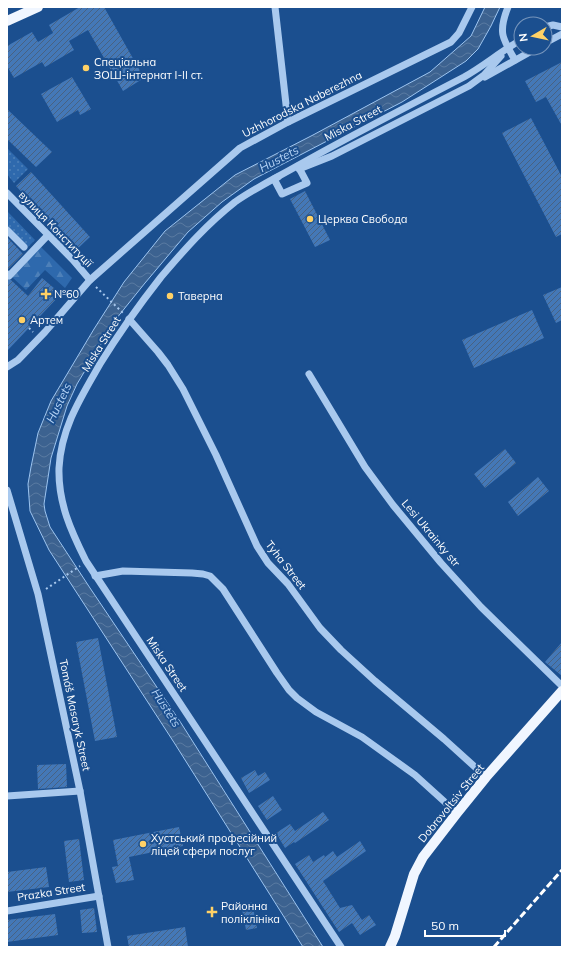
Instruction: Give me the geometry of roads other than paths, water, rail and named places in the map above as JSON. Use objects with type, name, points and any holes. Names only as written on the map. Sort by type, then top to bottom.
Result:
[{"type":"main road","points":[[7,21],[38,7]]},
{"type":"main road","name":"Dobrovoltsiv Street","points":[[390,947],[418,866],[457,813],[562,691]]},
{"type":"street","points":[[275,7],[288,122]]},
{"type":"street","name":"Uzhhorodska Naberezhna","points":[[7,367],[18,360],[29,349],[90,280],[240,148],[288,122],[451,42],[459,33],[472,7]]},
{"type":"street","points":[[508,7],[502,25],[502,33],[503,40],[515,60]]},
{"type":"street","points":[[553,39],[562,34]]},
{"type":"street","name":"Miska Street","points":[[341,947],[86,561],[68,522],[59,480],[61,452],[65,432],[75,406],[115,339],[126,317],[172,263],[200,234],[235,203],[249,193],[299,167],[322,152],[467,75],[513,45]]},
{"type":"street","points":[[476,82],[508,48]]},
{"type":"street","points":[[274,179],[282,194],[307,183],[299,167],[339,152],[476,82],[522,56]]},
{"type":"street","name":"вулиця Конституції","points":[[7,194],[73,260],[90,280]]},
{"type":"street","points":[[7,230],[24,246]]},
{"type":"street","points":[[7,274],[9,276],[48,235]]},
{"type":"street","name":"Tyha Street","points":[[126,317],[168,365],[183,389],[216,455],[257,546],[268,563],[288,584],[320,628],[346,654],[375,681],[444,739],[486,778]]},
{"type":"street","name":"Lesi Ukrainky str","points":[[309,374],[365,467],[393,505],[441,563],[481,607],[562,686]]},
{"type":"street","name":"Tomáš Masaryk Street","points":[[7,490],[38,594],[80,791],[108,947]]},
{"type":"street","points":[[95,576],[123,571],[192,573],[210,576],[223,589],[276,673],[297,698],[316,712],[362,737],[415,775],[457,813]]},
{"type":"street","points":[[7,796],[80,791]]},
{"type":"street","name":"Prazka Street","points":[[7,911],[99,896]]},
{"type":"water","name":"Hustets","points":[[485,7],[500,7],[478,49],[466,61],[402,102],[254,179],[222,202],[188,232],[112,324],[110,332],[77,384],[67,406],[51,458],[44,504],[50,527],[181,723],[323,947],[303,947],[175,744],[49,550],[30,511],[28,484],[31,467],[38,433],[51,401],[124,282],[165,231],[235,175],[430,72],[471,36]]},
{"type":"railway","points":[[494,947],[562,870]]},
{"type":"place","name":"Спеціальна ЗОШ-інтернат І-ІІ ст.","points":[[86,68]]},
{"type":"place","name":"Церква Свобода","points":[[310,219]]},
{"type":"place","name":"№60","points":[[46,294]]},
{"type":"place","name":"Таверна","points":[[170,296]]},
{"type":"place","name":"Артем","points":[[22,320]]},
{"type":"place","name":"Хустський професійний ліцей сфери послуг","points":[[143,844]]},
{"type":"place","name":"Районна поліклініка","points":[[212,912]]}]
